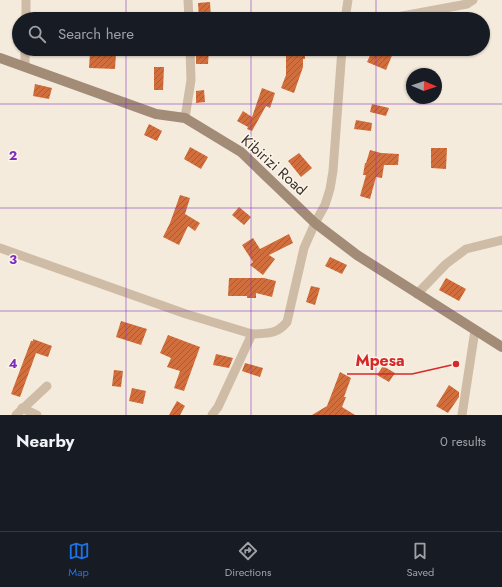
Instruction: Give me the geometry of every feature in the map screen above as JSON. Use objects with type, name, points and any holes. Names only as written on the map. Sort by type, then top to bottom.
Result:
[{"type":"street","points":[[26,0],[26,12]]},
{"type":"street","points":[[188,0],[189,12]]},
{"type":"street","points":[[346,12],[348,0]]},
{"type":"street","points":[[424,12],[467,4],[473,0]]},
{"type":"street","points":[[25,56],[25,67]]},
{"type":"street","points":[[186,118],[191,80],[190,56]]},
{"type":"street","points":[[0,248],[186,314],[252,334],[275,332],[281,329],[287,322],[304,248],[325,205],[328,194],[333,171],[341,56]]},
{"type":"street","name":"Kibirizi Road","points":[[0,58],[156,114],[186,118],[242,152],[315,223],[357,255],[502,347]]},
{"type":"street","points":[[417,294],[446,264],[466,249],[502,240]]},
{"type":"street","points":[[462,415],[475,330]]},
{"type":"street","points":[[212,415],[218,407],[252,334]]},
{"type":"street","points":[[19,412],[47,386]]},
{"type":"street","points":[[19,412],[36,415]]},
{"type":"building","points":[[210,2],[211,12],[199,12],[198,3]]},
{"type":"building","points":[[90,56],[116,56],[115,69],[89,68]]},
{"type":"building","points":[[196,56],[209,56],[208,64],[196,64]]},
{"type":"building","points":[[286,56],[305,56],[305,59],[303,59],[303,67],[294,93],[281,88],[286,75]]},
{"type":"building","points":[[370,56],[392,56],[386,70],[367,62]]},
{"type":"building","points":[[154,67],[164,67],[163,90],[154,90]]},
{"type":"building","points":[[35,84],[52,88],[49,99],[33,96]]},
{"type":"building","points":[[262,88],[275,93],[270,108],[266,106],[252,131],[237,121],[243,111],[252,117]]},
{"type":"building","points":[[204,90],[205,102],[196,103],[196,91]]},
{"type":"building","points":[[372,104],[389,108],[386,116],[370,112]]},
{"type":"building","points":[[356,120],[372,123],[371,131],[354,129]]},
{"type":"building","points":[[149,124],[162,131],[157,141],[144,135]]},
{"type":"building","points":[[190,147],[208,157],[201,169],[184,159]]},
{"type":"building","points":[[431,148],[447,148],[446,169],[431,168]]},
{"type":"building","points":[[370,150],[381,153],[399,154],[398,165],[384,165],[382,178],[376,177],[370,199],[360,196],[366,175],[363,175],[365,163]]},
{"type":"building","points":[[299,153],[312,168],[301,177],[288,161]]},
{"type":"building","points":[[180,195],[190,198],[185,214],[200,223],[195,231],[188,226],[179,245],[163,237],[170,223]]},
{"type":"building","points":[[239,207],[251,217],[244,225],[232,215]]},
{"type":"building","points":[[289,234],[293,243],[269,255],[275,259],[263,275],[250,265],[253,262],[242,245],[253,238],[260,249]]},
{"type":"building","points":[[330,257],[347,265],[342,274],[325,266]]},
{"type":"building","points":[[229,278],[264,278],[276,281],[272,297],[256,293],[256,298],[247,298],[247,296],[228,296]]},
{"type":"building","points":[[446,278],[466,289],[459,301],[439,290]]},
{"type":"building","points":[[311,286],[320,288],[315,305],[306,302]]},
{"type":"building","points":[[121,321],[147,329],[141,345],[116,337]]},
{"type":"building","points":[[168,335],[200,347],[184,391],[174,388],[180,371],[167,367],[171,358],[160,353]]},
{"type":"building","points":[[33,339],[52,346],[48,357],[36,353],[20,397],[11,394]]},
{"type":"building","points":[[216,354],[233,358],[229,368],[213,365]]},
{"type":"building","points":[[245,363],[263,368],[260,377],[242,371]]},
{"type":"building","points":[[383,366],[395,373],[389,382],[377,375]]},
{"type":"building","points":[[114,370],[123,371],[121,387],[112,386]]},
{"type":"building","points":[[340,372],[351,378],[342,407],[355,415],[312,415],[327,406]]},
{"type":"building","points":[[449,385],[459,392],[459,397],[448,413],[436,406]]},
{"type":"building","points":[[132,388],[146,391],[143,404],[129,401]]},
{"type":"building","points":[[177,401],[185,406],[180,415],[169,415]]},
{"type":"place","name":"Mpesa","points":[[456,364]]}]
